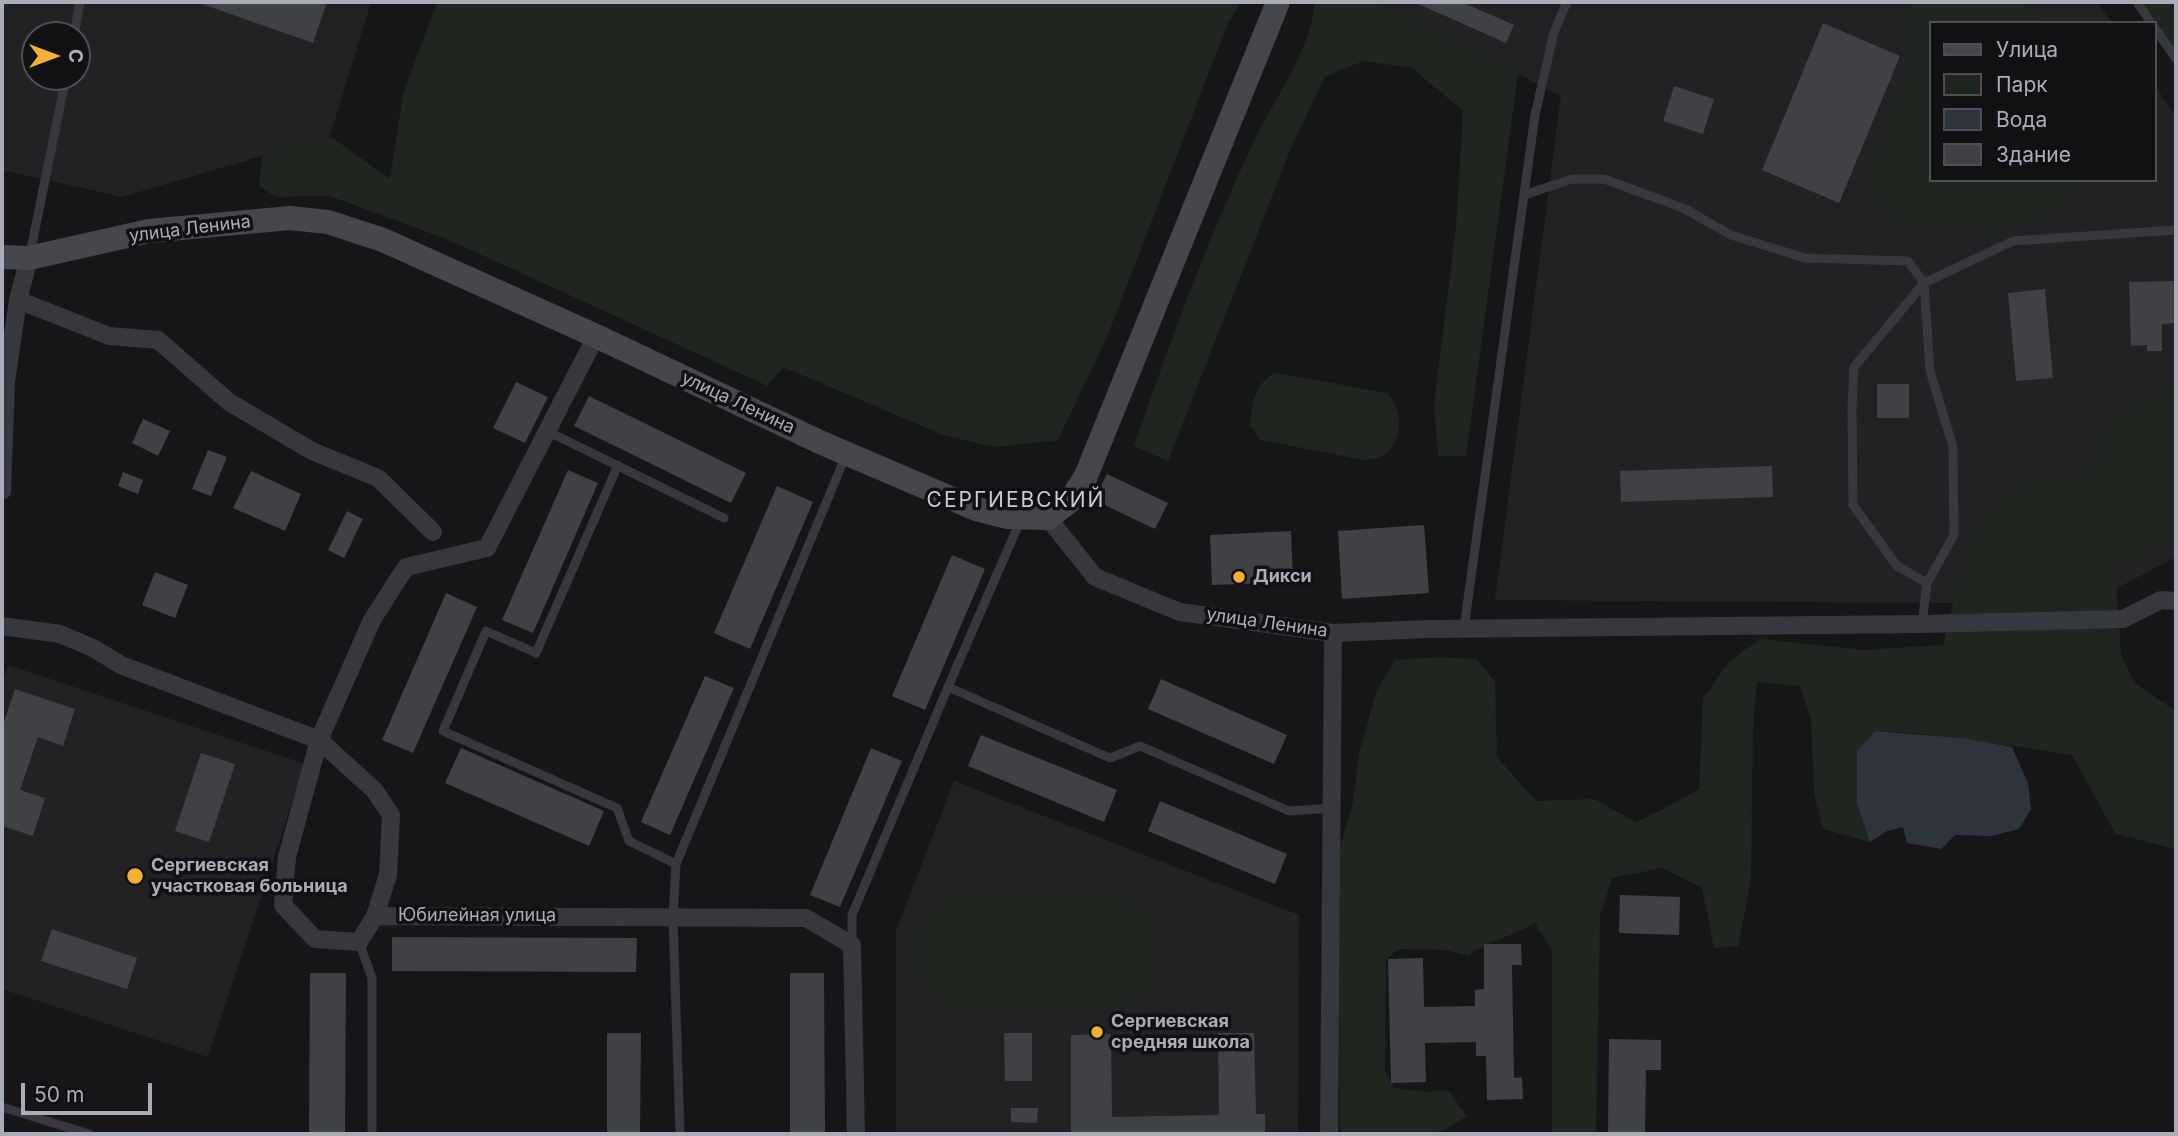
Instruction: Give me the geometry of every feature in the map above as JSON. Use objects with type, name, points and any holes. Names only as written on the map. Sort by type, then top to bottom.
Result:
[{"type":"street","points":[[1048,518],[1070,501],[1086,476],[1278,2]]},
{"type":"street","name":"улица Ленина","points":[[2,257],[29,258],[149,231],[290,218],[328,222],[383,240],[596,335],[847,454],[976,509],[1008,517],[1048,518],[1095,577],[1180,612],[1333,633],[1464,628],[1922,624],[2123,619],[2161,600],[2176,601]]},
{"type":"street","points":[[2,491],[6,382],[18,300],[29,258]]},
{"type":"street","points":[[18,300],[109,335],[158,340],[229,402],[313,451],[378,478],[433,532]]},
{"type":"street","points":[[359,942],[315,939],[283,905],[287,857],[319,740],[372,620],[406,567],[487,548],[549,432],[596,335]]},
{"type":"street","points":[[2,626],[60,634],[93,648],[121,665],[319,740],[374,790],[391,816],[388,875],[375,916]]},
{"type":"street","points":[[1329,1134],[1333,633]]},
{"type":"street","name":"Юбилейная улица","points":[[359,942],[375,916],[673,917],[806,918],[852,944]]},
{"type":"street","points":[[852,944],[856,1134]]},
{"type":"lane","points":[[77,21],[80,2]]},
{"type":"lane","points":[[1464,628],[1537,103],[1554,32],[1567,2]]},
{"type":"lane","points":[[2137,2],[2150,21]]},
{"type":"lane","points":[[2157,31],[2176,59]]},
{"type":"lane","points":[[29,258],[63,91]]},
{"type":"lane","points":[[1524,195],[1572,179],[1604,179],[1683,208],[1731,235],[1805,258],[1908,261],[1924,283],[1930,371],[1953,447],[1954,535],[1927,583],[1922,624]]},
{"type":"lane","points":[[1927,583],[1897,566],[1853,505],[1854,367],[1924,283],[2013,241],[2176,230]]},
{"type":"lane","points":[[549,432],[724,517]]},
{"type":"lane","points":[[680,1134],[673,917],[676,864],[847,454]]},
{"type":"lane","points":[[618,466],[537,653],[486,631],[443,731],[617,808],[629,841],[676,864]]},
{"type":"lane","points":[[852,944],[852,915],[1022,517]]},
{"type":"lane","points":[[948,687],[1110,758],[1140,746],[1289,811],[1332,808]]},
{"type":"lane","points":[[359,942],[372,978],[372,1134]]},
{"type":"lane","points":[[2,1107],[89,1134]]},
{"type":"shaded area","points":[[2,2],[371,2],[330,136],[122,197],[2,170]]},
{"type":"shaded area","points":[[1377,2],[2096,2],[2111,21],[1930,21],[1930,182],[2157,182],[2157,88],[2176,117],[2176,557],[2087,604],[1495,600],[1561,96]]},
{"type":"shaded area","name":"Сергиевская участковая больница","points":[[8,665],[305,764],[208,1057],[2,989],[2,684]]},
{"type":"shaded area","name":"Сергиевская средняя школа","points":[[954,781],[1299,915],[1298,1134],[896,1134],[896,931]]},
{"type":"green space","points":[[437,2],[1241,2],[1228,23],[1107,337],[1058,440],[995,447],[943,435],[783,367],[768,386],[449,240],[330,196],[275,197],[259,185],[262,156],[330,136],[390,179],[403,94]]},
{"type":"green space","points":[[1315,2],[1377,2],[1518,74],[1466,456],[1438,456],[1434,404],[1456,227],[1463,111],[1412,68],[1364,61],[1325,76],[1291,148],[1168,461],[1134,446],[1204,255],[1253,143],[1299,57],[1312,21]]},
{"type":"green space","points":[[1910,2],[2027,2],[2029,9],[2044,21],[1930,21],[1930,182],[2083,182],[2054,211],[1994,232],[1932,226],[1888,218],[1868,175],[1887,120],[1913,69]]},
{"type":"green space","points":[[2137,2],[2176,2],[2176,59],[2157,31],[2157,21],[2153,21]]},
{"type":"green space","points":[[2176,361],[2176,540],[2115,565],[2121,655],[2134,682],[2176,709],[2176,850],[2115,833],[2072,755],[1900,732],[1875,731],[1857,804],[1870,842],[1823,829],[1814,793],[1811,719],[1800,686],[1757,682],[1753,724],[1751,879],[1738,946],[1714,948],[1702,888],[1662,868],[1612,878],[1600,916],[1596,1134],[1552,1134],[1552,951],[1535,923],[1468,956],[1447,950],[1399,949],[1386,960],[1385,1070],[1394,1088],[1427,1092],[1448,1090],[1467,1116],[1448,1128],[1431,1134],[1344,1134],[1339,1127],[1340,847],[1353,802],[1359,754],[1376,692],[1395,660],[1436,657],[1477,659],[1495,682],[1497,757],[1536,801],[1594,799],[1636,822],[1699,789],[1703,698],[1729,662],[1760,639],[1863,650],[1943,645],[1964,557],[2004,490],[2103,466],[2099,429],[2126,407],[2167,401]]},
{"type":"green space","points":[[1276,373],[1387,393],[1398,413],[1398,435],[1394,445],[1387,453],[1365,460],[1260,440],[1250,425],[1254,401],[1263,382]]},
{"type":"green space","points":[[1094,892],[1123,897],[1138,906],[1156,935],[1156,969],[1149,984],[1138,997],[1122,1006],[1108,1009],[991,1011],[952,1005],[939,998],[922,975],[917,947],[919,932],[925,919],[935,908],[953,898],[974,893]]},
{"type":"water","points":[[1875,731],[1962,738],[2012,747],[2028,783],[2031,809],[2019,829],[1991,836],[1955,835],[1941,849],[1907,843],[1903,827],[1887,831],[1870,842],[1857,804],[1857,752]]},
{"type":"building","points":[[202,2],[327,2],[313,43]]},
{"type":"building","points":[[1414,2],[1462,2],[1514,25],[1506,43]]},
{"type":"building","points":[[1823,23],[1900,56],[1839,203],[1762,170]]},
{"type":"building","points":[[1674,86],[1714,99],[1703,134],[1663,121]]},
{"type":"building","points":[[2174,281],[2174,323],[2162,324],[2162,351],[2147,351],[2147,345],[2131,346],[2129,282]]},
{"type":"building","points":[[2045,289],[2053,378],[2016,381],[2008,293]]},
{"type":"building","points":[[516,382],[548,397],[525,443],[493,428]]},
{"type":"building","points":[[1877,384],[1909,384],[1909,418],[1877,418]]},
{"type":"building","points":[[589,396],[746,473],[731,503],[574,426]]},
{"type":"building","points":[[143,419],[170,431],[158,456],[132,443]]},
{"type":"building","points":[[208,450],[227,457],[211,496],[192,489]]},
{"type":"building","points":[[1772,466],[1773,497],[1621,502],[1620,471]]},
{"type":"building","points":[[568,470],[598,483],[533,633],[502,620]]},
{"type":"building","points":[[251,471],[301,494],[285,531],[233,508]]},
{"type":"building","points":[[123,472],[143,480],[138,494],[118,486]]},
{"type":"building","points":[[1107,474],[1168,503],[1155,529],[1094,500]]},
{"type":"building","points":[[777,486],[813,502],[750,649],[714,633]]},
{"type":"building","points":[[347,511],[363,519],[344,558],[328,550]]},
{"type":"building","points":[[1424,525],[1429,593],[1342,599],[1338,531]]},
{"type":"building","points":[[1291,531],[1293,582],[1212,585],[1210,535]]},
{"type":"building","points":[[952,555],[985,569],[925,710],[892,696]]},
{"type":"building","points":[[155,572],[188,585],[175,618],[142,605]]},
{"type":"building","points":[[446,593],[477,607],[413,753],[382,740]]},
{"type":"building","points":[[705,676],[734,688],[670,835],[641,822]]},
{"type":"building","points":[[1161,679],[1287,735],[1274,764],[1148,709]]},
{"type":"building","points":[[15,689],[75,709],[63,746],[38,737],[20,790],[45,798],[33,836],[2,826],[2,728]]},
{"type":"building","points":[[981,735],[1117,790],[1104,822],[968,766]]},
{"type":"building","points":[[461,748],[604,811],[589,846],[445,783]]},
{"type":"building","points":[[871,748],[902,761],[840,907],[810,895]]},
{"type":"building","points":[[201,753],[235,764],[209,842],[175,831]]},
{"type":"building","points":[[1160,801],[1287,854],[1275,884],[1148,831]]},
{"type":"building","points":[[1620,895],[1680,897],[1679,935],[1619,933]]},
{"type":"building","points":[[52,929],[137,958],[127,989],[41,961]]},
{"type":"building","points":[[392,937],[637,938],[636,972],[392,971]]},
{"type":"building","points":[[1484,944],[1521,944],[1522,965],[1512,965],[1514,1078],[1522,1077],[1523,1099],[1487,1100],[1486,1056],[1476,1056],[1476,1042],[1425,1043],[1426,1082],[1391,1083],[1388,959],[1423,958],[1424,1007],[1475,1006],[1475,990],[1484,989]]},
{"type":"building","points":[[310,973],[346,973],[345,1134],[309,1134]]},
{"type":"building","points":[[790,973],[824,973],[825,1134],[790,1134]]},
{"type":"building","points":[[607,1033],[641,1033],[640,1134],[607,1134]]},
{"type":"building","points":[[1004,1033],[1032,1033],[1032,1081],[1005,1081]]},
{"type":"building","points":[[1218,1033],[1254,1033],[1256,1114],[1265,1114],[1265,1134],[1071,1134],[1071,1035],[1111,1034],[1112,1117],[1219,1115]]},
{"type":"building","points":[[1609,1039],[1661,1040],[1661,1070],[1646,1070],[1645,1134],[1608,1134]]},
{"type":"building","points":[[1011,1108],[1038,1108],[1037,1123],[1011,1122]]},
{"type":"place","name":"Дикси","points":[[1239,577]]},
{"type":"place","name":"Сергиевская участковая больница","points":[[135,876]]},
{"type":"place","name":"Сергиевская средняя школа","points":[[1097,1032]]},
{"type":"district","name":"СЕРГИЕВСКИЙ","points":[[1016,501]]}]
